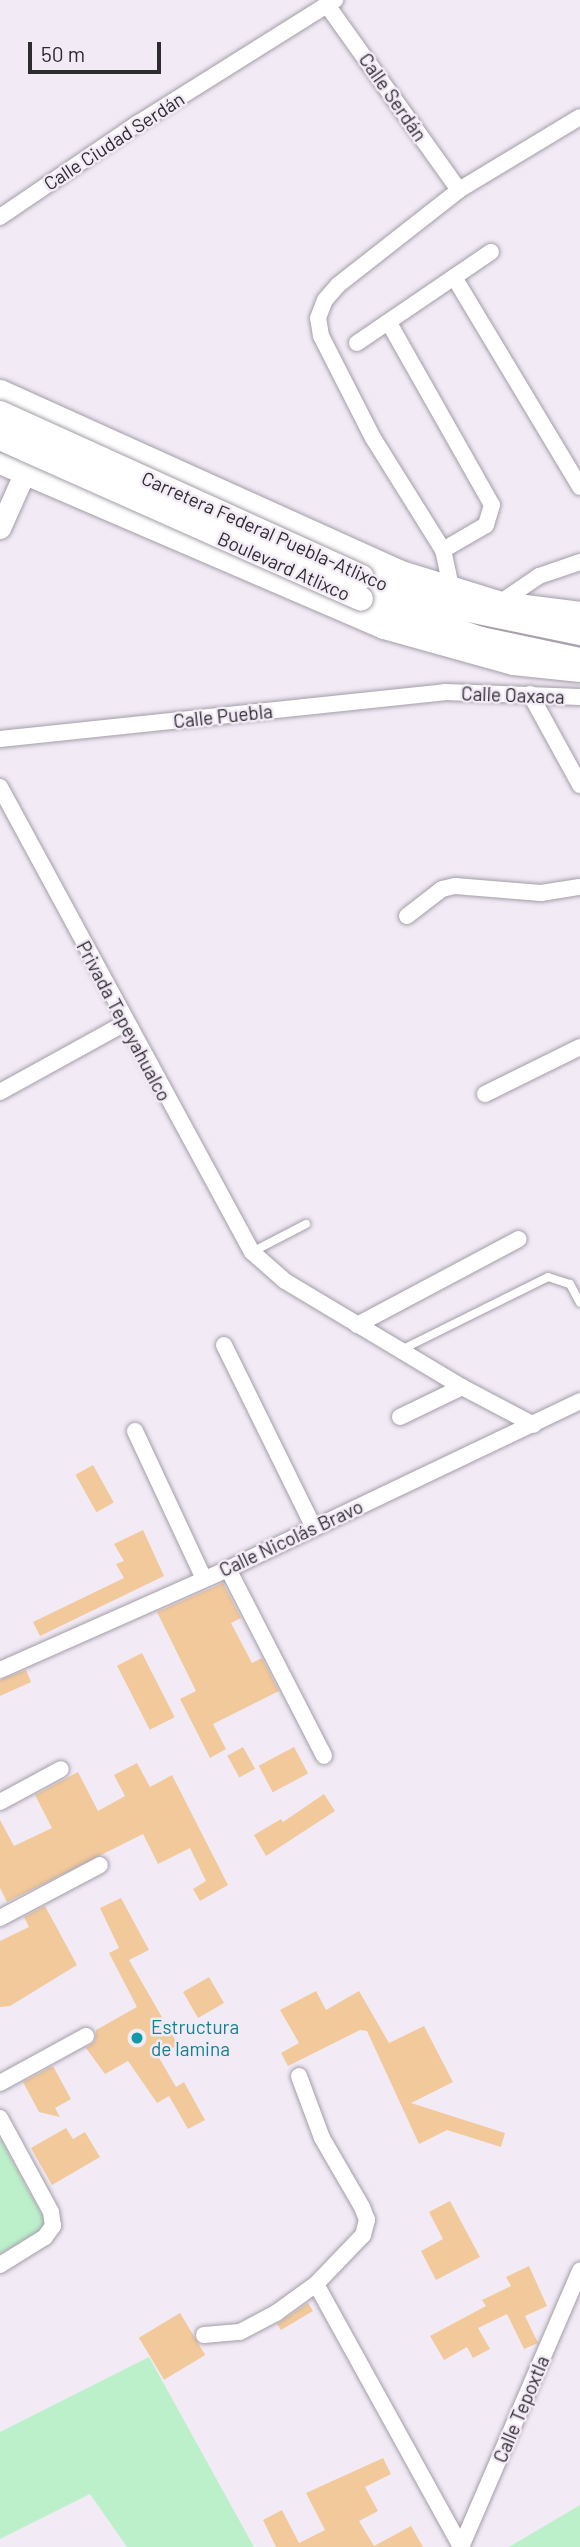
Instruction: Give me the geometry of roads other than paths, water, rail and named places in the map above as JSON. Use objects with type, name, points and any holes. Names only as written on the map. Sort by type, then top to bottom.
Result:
[{"type":"main road","points":[[0,438],[5,400],[46,411],[398,570],[501,602],[580,612]]},
{"type":"main road","name":"Carretera Federal Puebla-Atlixco","points":[[5,400],[362,588],[580,633]]},
{"type":"main road","points":[[0,528],[25,474],[46,411]]},
{"type":"main road","name":"Boulevard Atlixco","points":[[0,438],[481,639],[580,660]]},
{"type":"main road","points":[[105,511],[120,476],[147,458]]},
{"type":"main road","points":[[0,463],[105,511],[383,628],[513,664],[580,671]]},
{"type":"main road","points":[[10,509],[29,492],[67,494]]},
{"type":"street","name":"Calle Serdán","points":[[331,2],[459,190]]},
{"type":"street","name":"Calle Ciudad Serdán","points":[[0,217],[137,124],[331,2]]},
{"type":"street","points":[[452,587],[443,550],[373,438],[321,336],[318,318],[338,285],[459,190],[580,117]]},
{"type":"street","points":[[357,344],[491,252]]},
{"type":"street","points":[[454,277],[580,487]]},
{"type":"street","points":[[389,323],[492,505],[486,525],[443,550]]},
{"type":"street","points":[[501,602],[539,576],[580,562]]},
{"type":"street","name":"Calle Oaxaca","points":[[445,692],[580,697]]},
{"type":"street","name":"Calle Puebla","points":[[0,739],[445,692]]},
{"type":"street","points":[[530,694],[580,785]]},
{"type":"street","name":"Privada Tepeyahualco","points":[[0,787],[125,1023],[252,1252],[285,1281],[462,1387],[534,1425]]},
{"type":"street","points":[[407,916],[442,889],[455,886],[541,893],[580,887]]},
{"type":"street","points":[[0,1092],[125,1023]]},
{"type":"street","points":[[485,1094],[580,1047]]},
{"type":"street","points":[[357,1325],[519,1239]]},
{"type":"street","points":[[224,1345],[313,1528]]},
{"type":"street","points":[[400,1417],[462,1387]]},
{"type":"street","name":"Calle Nicolás Bravo","points":[[0,1670],[228,1569],[580,1401]]},
{"type":"street","points":[[135,1432],[204,1580]]},
{"type":"street","points":[[228,1569],[324,1756]]},
{"type":"street","points":[[0,1802],[61,1769]]},
{"type":"street","points":[[0,1919],[100,1865]]},
{"type":"street","points":[[0,2083],[86,2036]]},
{"type":"street","points":[[204,2335],[240,2332],[316,2284],[363,2235],[367,2220],[322,2138],[299,2076]]},
{"type":"street","points":[[0,2118],[51,2212],[53,2227],[0,2265]]},
{"type":"street","name":"Calle Tepoxtla","points":[[461,2547],[580,2271]]},
{"type":"street","points":[[316,2284],[461,2547]]},
{"type":"lane","points":[[252,1252],[306,1224]]},
{"type":"lane","points":[[401,1350],[548,1277],[570,1284],[580,1303]]},
{"type":"place","name":"Estructura de lamina","points":[[137,2038]]}]
